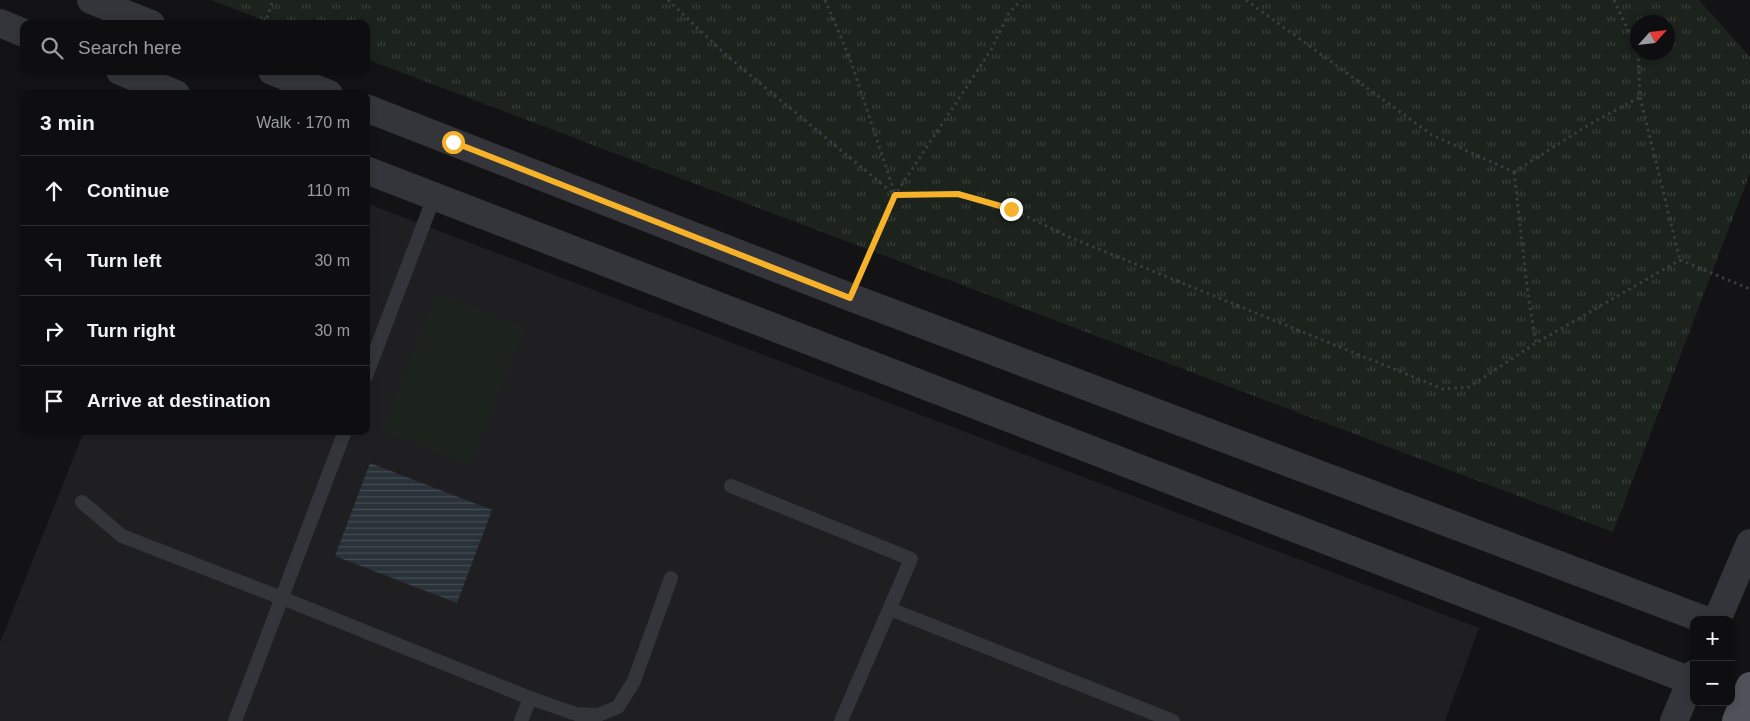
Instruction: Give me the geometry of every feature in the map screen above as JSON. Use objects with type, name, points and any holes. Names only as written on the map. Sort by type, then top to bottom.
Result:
[{"type":"main road","points":[[1736,721],[1750,686]]},
{"type":"street","points":[[91,0],[142,20]]},
{"type":"street","points":[[0,23],[20,31]]},
{"type":"street","points":[[130,75],[166,90]]},
{"type":"street","points":[[282,75],[320,90]]},
{"type":"street","points":[[370,110],[850,298],[1694,616]]},
{"type":"street","points":[[370,172],[1690,677]]},
{"type":"street","points":[[1719,616],[1750,543]]},
{"type":"street","points":[[1674,721],[1690,683]]},
{"type":"lane","points":[[370,365],[434,197]]},
{"type":"lane","points":[[235,721],[343,435]]},
{"type":"lane","points":[[731,486],[911,559],[841,721]]},
{"type":"lane","points":[[82,502],[122,536],[530,698],[576,714],[598,715],[618,707],[634,681],[671,578]]},
{"type":"lane","points":[[890,609],[1173,721]]},
{"type":"lane","points":[[521,721],[530,698]]},
{"type":"path","points":[[266,20],[273,0]]},
{"type":"path","points":[[668,0],[726,55],[895,195],[958,194],[1011,209],[1069,237],[1443,389],[1469,387],[1536,343],[1680,260]]},
{"type":"path","points":[[825,0],[850,59],[895,195]]},
{"type":"path","points":[[850,298],[895,195],[991,50],[1009,13],[1022,0]]},
{"type":"path","points":[[1246,0],[1432,135],[1514,172]]},
{"type":"path","points":[[1614,0],[1630,35]]},
{"type":"path","points":[[1638,60],[1640,97],[1680,260]]},
{"type":"path","points":[[1514,172],[1590,124],[1640,97]]},
{"type":"path","points":[[1514,172],[1528,295],[1536,343]]},
{"type":"path","points":[[1680,260],[1750,289]]},
{"type":"shaded area","points":[[370,205],[1479,628],[1445,721],[0,721],[0,643],[82,435],[370,435]]},
{"type":"shaded area","points":[[370,463],[492,510],[457,603],[335,556]]},
{"type":"green space","points":[[211,0],[1699,0],[1750,57],[1750,173],[1613,532],[370,61],[370,20],[264,20]]},
{"type":"green space","points":[[437,293],[524,328],[470,465],[383,430]]},
{"type":"route","points":[[453,142],[850,298],[895,195],[958,194],[1011,209]]}]
